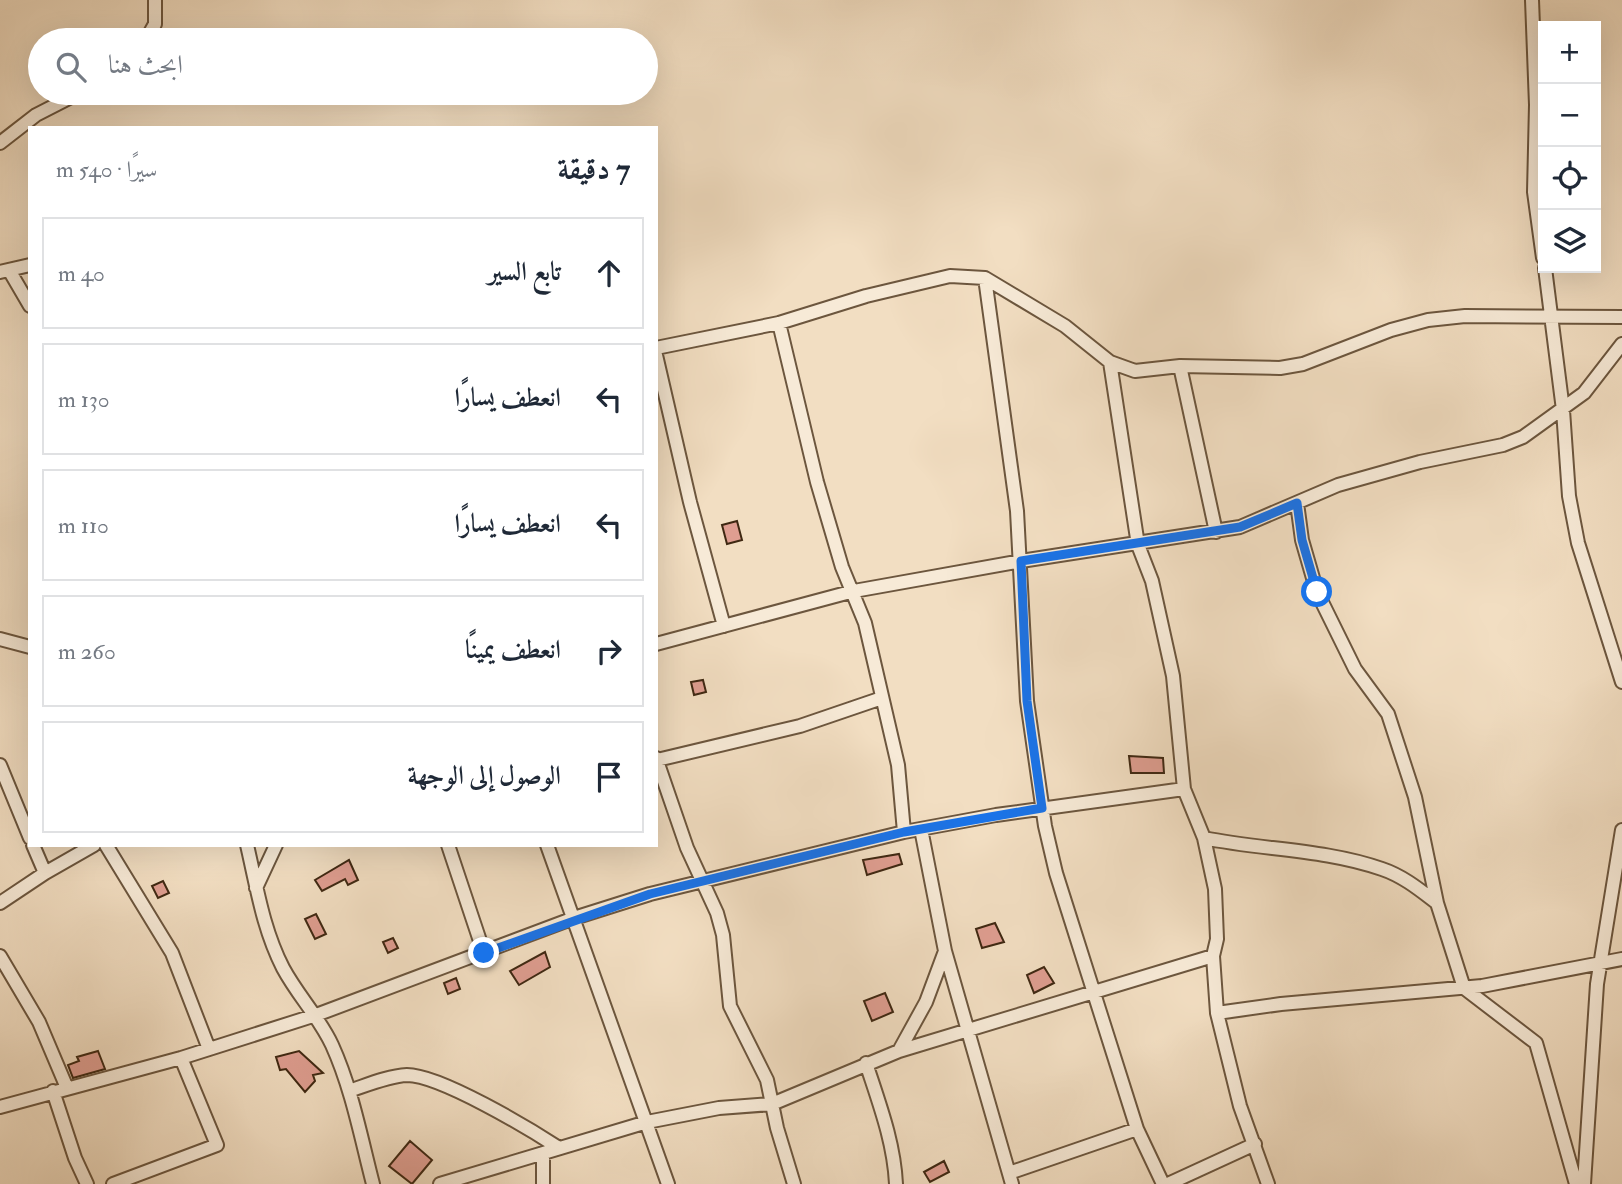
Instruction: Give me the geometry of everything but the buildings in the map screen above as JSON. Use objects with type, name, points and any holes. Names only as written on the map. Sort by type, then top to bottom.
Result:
[{"type":"street","points":[[153,28],[156,0]]},
{"type":"street","points":[[1532,0],[1536,81],[1534,192],[1538,221]]},
{"type":"street","points":[[0,143],[36,115],[56,105]]},
{"type":"street","points":[[28,265],[4,271],[28,303]]},
{"type":"street","points":[[1546,273],[1563,410],[1569,496],[1578,543],[1622,682]]},
{"type":"street","points":[[658,348],[779,323],[866,296],[950,276],[985,278],[1065,326],[1110,362],[1124,370],[1135,371],[1180,366],[1280,368],[1303,364],[1391,330],[1428,320],[1552,315],[1622,317]]},
{"type":"street","points":[[985,278],[1017,511],[1027,701],[1042,808],[1056,873],[1137,1129],[1165,1184],[1255,1144]]},
{"type":"street","points":[[779,323],[817,482],[842,567],[854,591],[882,698],[898,765],[904,832]]},
{"type":"street","points":[[658,643],[854,591],[1021,561],[1138,545],[1240,527],[1338,485],[1374,474],[1503,445],[1538,428],[1563,410],[1595,381],[1622,344]]},
{"type":"street","points":[[1110,362],[1138,545],[1164,625],[1173,676],[1184,789],[1203,838],[1217,914],[1213,956],[1217,1013],[1240,1106],[1268,1184]]},
{"type":"street","points":[[658,364],[687,490],[724,626]]},
{"type":"street","points":[[1180,366],[1216,532]]},
{"type":"street","points":[[1297,503],[1302,540],[1317,592],[1355,669],[1388,714],[1415,797],[1437,903],[1464,988],[1536,1043],[1576,1184]]},
{"type":"street","points":[[0,639],[28,646]]},
{"type":"street","points":[[658,759],[800,726],[882,698]]},
{"type":"street","points":[[658,762],[687,848],[705,883],[723,934],[730,1006],[767,1080],[794,1184]]},
{"type":"street","points":[[0,765],[28,833]]},
{"type":"street","points":[[0,1107],[181,1058],[316,1015],[574,918],[650,894],[705,883],[904,832],[1042,808],[1184,789]]},
{"type":"street","points":[[921,829],[945,951],[1011,1179],[1137,1129]]},
{"type":"street","points":[[1584,1184],[1594,1015],[1622,830]]},
{"type":"street","points":[[1203,838],[1317,855],[1382,869],[1408,881],[1437,903]]},
{"type":"street","points":[[34,847],[45,873]]},
{"type":"street","points":[[0,904],[45,873],[90,847]]},
{"type":"street","points":[[107,847],[172,953],[209,1049]]},
{"type":"street","points":[[247,847],[264,923],[282,965],[302,1001],[316,1015],[335,1052],[349,1091],[373,1184]]},
{"type":"street","points":[[256,888],[275,847]]},
{"type":"street","points":[[449,847],[484,953]]},
{"type":"street","points":[[548,847],[668,1184]]},
{"type":"street","points":[[899,1051],[922,1012],[945,951]]},
{"type":"street","points":[[0,956],[39,1022],[67,1088]]},
{"type":"street","points":[[440,1184],[647,1122],[719,1108],[772,1104],[899,1051],[1213,956]]},
{"type":"street","points":[[1217,1013],[1281,1004],[1464,988],[1526,979],[1622,959]]},
{"type":"street","points":[[113,1184],[217,1145],[181,1058]]},
{"type":"street","points":[[866,1063],[892,1148],[896,1184]]},
{"type":"street","points":[[349,1091],[398,1076],[414,1076],[497,1111],[559,1148]]},
{"type":"street","points":[[53,1091],[75,1158],[87,1184]]},
{"type":"street","points":[[543,1154],[543,1184]]},
{"type":"route","points":[[484,953],[574,918],[650,894],[705,883],[904,832],[1042,808],[1027,701],[1021,561],[1177,539],[1240,527],[1297,503],[1308,567],[1317,592]]}]
